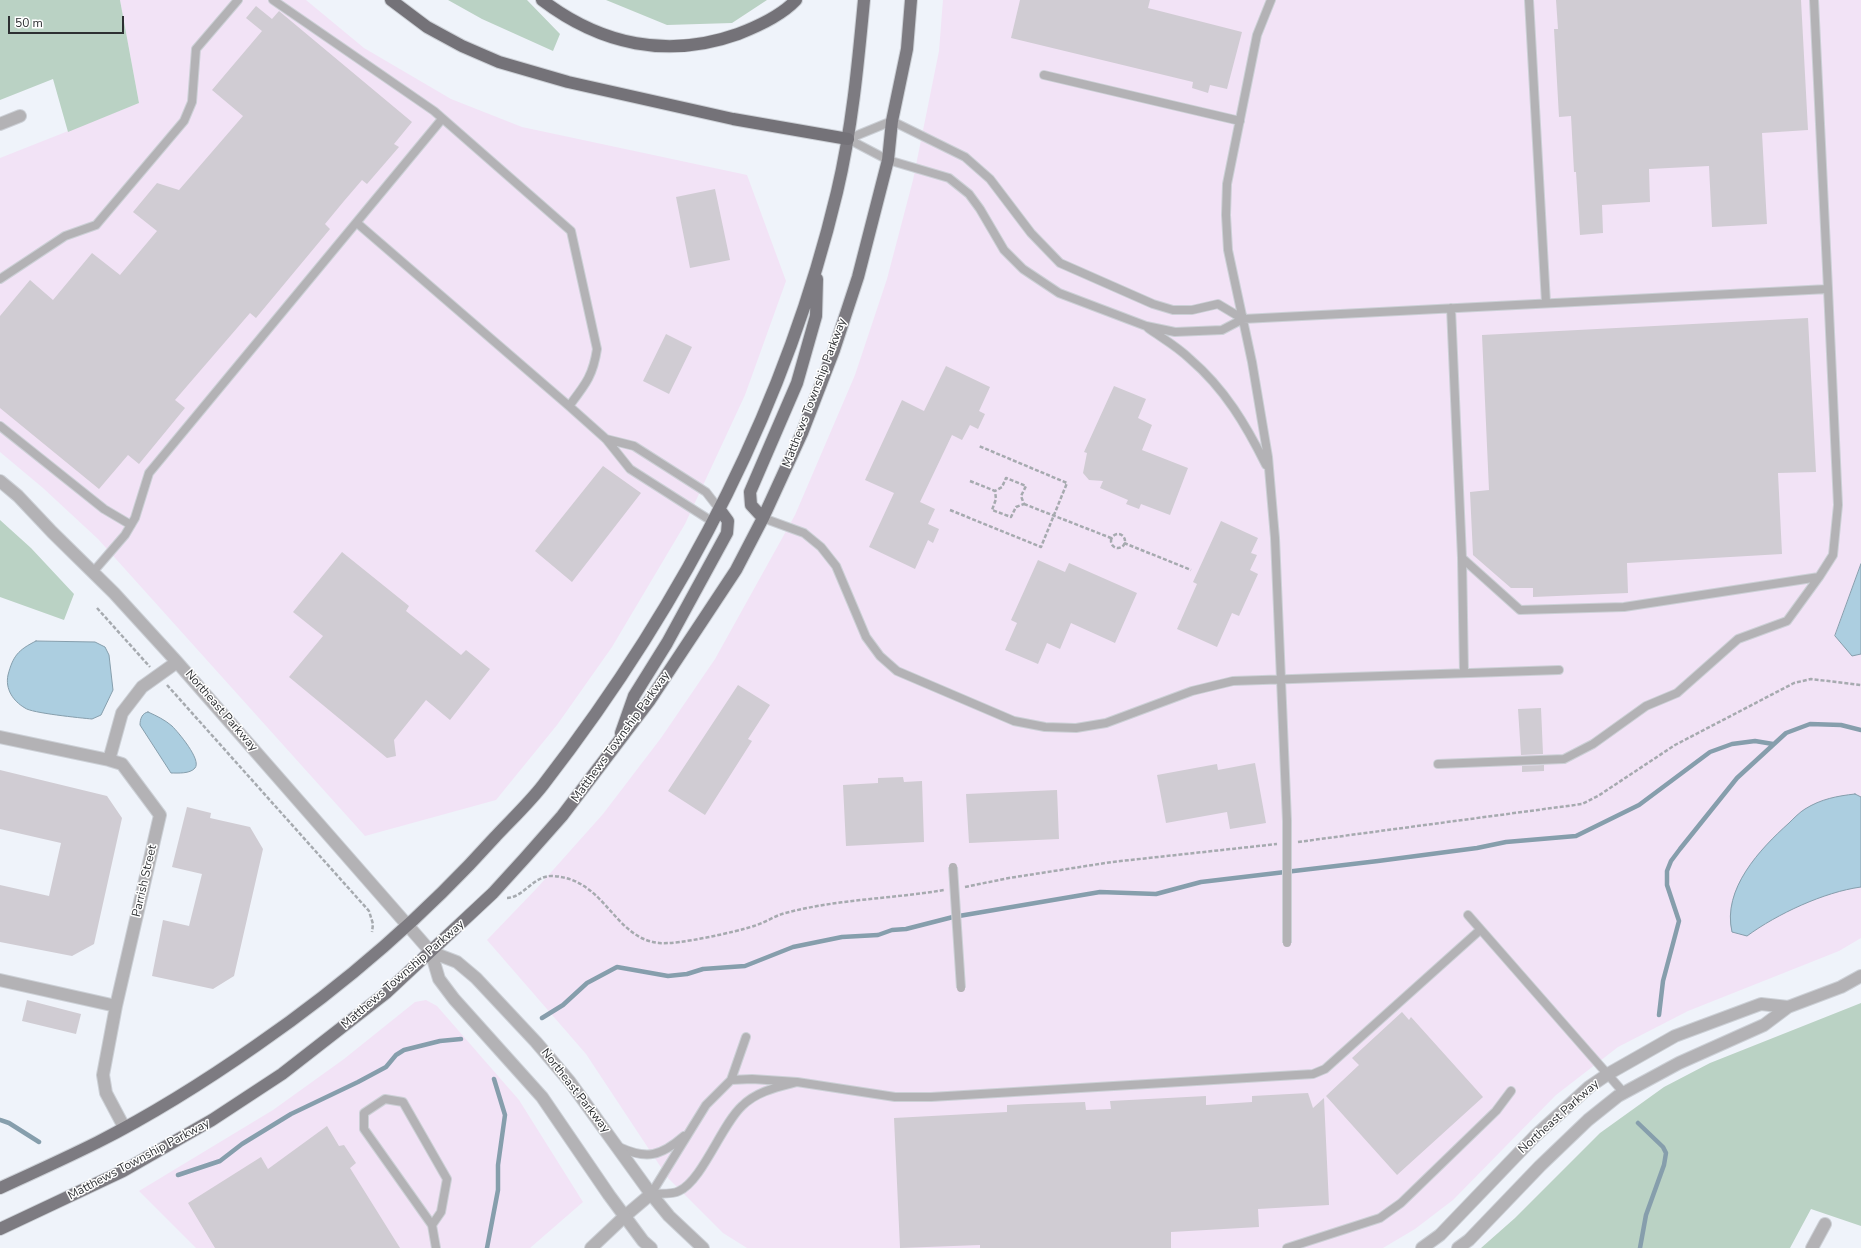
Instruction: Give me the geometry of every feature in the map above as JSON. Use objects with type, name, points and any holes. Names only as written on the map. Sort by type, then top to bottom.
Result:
[{"type":"highway","points":[[391,0],[427,27],[462,46],[499,62],[568,82],[733,119],[848,139]]},
{"type":"highway","points":[[542,0],[581,26],[606,36],[659,47],[690,45],[720,40],[759,27],[796,0]]},
{"type":"main road","points":[[0,1188],[102,1140],[193,1087],[257,1045],[316,1002],[408,925],[476,858],[541,787],[618,680],[658,619],[720,510],[763,416],[795,335],[817,266],[837,191],[848,139],[864,0]]},
{"type":"main road","name":"Matthews Township Parkway","points":[[0,1229],[123,1171],[212,1120],[282,1074],[386,993],[493,893],[524,860],[562,816],[650,700],[736,570],[763,518],[802,433],[834,350],[858,277],[888,160],[892,121],[907,49],[911,0]]},
{"type":"main road","points":[[763,518],[751,505],[750,492],[797,383],[816,316],[817,266]]},
{"type":"main road","points":[[617,743],[634,696],[667,643],[727,533],[728,521],[720,510]]},
{"type":"street","points":[[0,124],[20,116]]},
{"type":"street","name":"Northeast Parkway","points":[[0,481],[18,496],[114,593],[178,662],[431,952],[440,979],[454,999],[542,1097],[625,1216],[643,1241],[650,1248]]},
{"type":"street","points":[[109,760],[122,713],[142,687],[178,662]]},
{"type":"street","name":"Parrish Street","points":[[0,737],[122,764],[160,815],[116,1006],[103,1075],[106,1093],[124,1127]]},
{"type":"street","name":"Northeast Parkway","points":[[431,952],[457,962],[476,978],[536,1042],[570,1082],[618,1146],[651,1194],[670,1216],[703,1248]]},
{"type":"street","name":"Northeast Parkway","points":[[1458,1248],[1469,1240],[1540,1166],[1588,1120],[1624,1093],[1679,1063],[1764,1025],[1788,1007],[1842,987],[1861,976]]},
{"type":"street","points":[[0,980],[116,1006]]},
{"type":"street","name":"Northeast Parkway","points":[[1422,1248],[1445,1230],[1535,1136],[1589,1087],[1608,1074],[1675,1036],[1761,1004],[1788,1007]]},
{"type":"street","points":[[591,1248],[651,1194]]},
{"type":"street","points":[[1812,1248],[1825,1224]]},
{"type":"lane","points":[[0,279],[65,236],[96,225],[101,220],[184,121],[192,102],[196,49],[238,0]]},
{"type":"lane","points":[[273,0],[442,118],[572,231],[597,349],[594,365],[589,378],[569,406]]},
{"type":"lane","points":[[1271,0],[1258,35],[1227,184],[1226,215],[1228,250],[1252,362],[1269,470],[1275,538],[1287,821],[1287,943]]},
{"type":"lane","points":[[1528,0],[1546,303]]},
{"type":"lane","points":[[1438,764],[1564,759],[1593,744],[1646,706],[1677,693],[1738,639],[1787,621],[1833,555],[1838,505],[1814,0]]},
{"type":"lane","points":[[1044,75],[1240,121]]},
{"type":"lane","points":[[93,572],[125,535],[135,518],[149,474],[442,118]]},
{"type":"lane","points":[[848,139],[892,121],[965,157],[990,179],[1031,233],[1060,263],[1153,304],[1173,310],[1192,310],[1218,304],[1243,319]]},
{"type":"lane","points":[[848,139],[888,160],[949,178],[969,194],[980,209],[1004,250],[1023,269],[1058,293],[1146,326],[1175,332],[1204,332],[1222,330],[1243,319],[1828,289]]},
{"type":"lane","points":[[357,222],[606,439],[630,469],[713,522]]},
{"type":"lane","points":[[1451,308],[1462,558],[1464,673]]},
{"type":"lane","points":[[1146,326],[1189,358],[1211,378],[1231,402],[1247,426],[1269,470]]},
{"type":"lane","points":[[0,426],[104,509],[131,525]]},
{"type":"lane","points":[[606,439],[639,449],[706,492],[720,510]]},
{"type":"lane","points":[[763,518],[804,533],[821,547],[836,566],[866,637],[880,656],[897,671],[1014,721],[1045,726],[1076,728],[1106,723],[1192,691],[1234,681],[1559,670]]},
{"type":"lane","points":[[1462,558],[1520,610],[1624,608],[1819,577]]},
{"type":"lane","points":[[953,867],[960,988]]},
{"type":"lane","points":[[1468,915],[1624,1093]]},
{"type":"lane","points":[[731,1080],[797,1082],[895,1097],[931,1097],[1313,1074],[1325,1069],[1480,930]]},
{"type":"lane","points":[[651,1194],[706,1105],[731,1080],[746,1037]]},
{"type":"lane","points":[[651,1194],[678,1192],[692,1181],[741,1106],[764,1092],[797,1082]]},
{"type":"lane","points":[[1287,1248],[1380,1218],[1401,1203],[1496,1111],[1511,1091]]},
{"type":"lane","points":[[432,1225],[441,1212],[447,1180],[403,1102],[385,1099],[364,1113],[364,1129],[432,1225],[436,1248]]},
{"type":"lane","points":[[618,1146],[632,1153],[645,1156],[661,1153],[671,1147],[690,1130]]},
{"type":"path","points":[[950,510],[1041,547],[1067,484],[978,446]]},
{"type":"path","points":[[995,491],[1002,487],[1006,478],[1026,486],[1021,496],[1024,504]]},
{"type":"path","points":[[970,481],[995,491]]},
{"type":"path","points":[[995,491],[996,499],[992,510],[1011,518],[1016,507],[1024,504],[1112,538]]},
{"type":"path","points":[[1115,534],[1120,534],[1124,538],[1124,543],[1120,547],[1115,547],[1111,543],[1115,534]]},
{"type":"path","points":[[1124,543],[1191,570]]},
{"type":"path","points":[[96,608],[144,660]]},
{"type":"path","points":[[1296,842],[1582,804],[1598,796],[1675,744],[1794,684],[1811,679],[1861,685]]},
{"type":"path","points":[[168,687],[369,910],[373,924],[372,932]]},
{"type":"path","points":[[959,888],[1009,878],[1112,862],[1282,844]]},
{"type":"path","points":[[507,898],[518,894],[535,881],[544,877],[553,876],[577,881],[587,887],[607,905],[631,933],[646,940],[660,943],[679,942],[754,926],[782,914],[822,906],[945,890]]},
{"type":"shaded area","points":[[120,0],[306,0],[364,48],[451,99],[522,127],[747,175],[786,281],[745,395],[685,524],[612,647],[557,725],[496,800],[365,836],[98,539],[43,488],[0,452],[0,158],[139,103]]},
{"type":"shaded area","points":[[943,0],[1861,0],[1861,938],[1839,951],[1688,1011],[1618,1047],[1556,1095],[1453,1200],[1415,1229],[1383,1248],[747,1248],[723,1233],[668,1178],[586,1054],[487,940],[537,888],[603,814],[661,738],[715,659],[795,515],[855,375],[887,279],[913,180],[939,51]]},
{"type":"shaded area","points":[[426,1000],[437,1006],[519,1100],[583,1202],[530,1248],[196,1248],[139,1191],[273,1110],[344,1059],[415,1002]]},
{"type":"green space","points":[[0,0],[120,0],[139,103],[68,132],[53,79],[0,100]]},
{"type":"green space","points":[[448,0],[527,0],[560,34],[553,51],[482,19]]},
{"type":"green space","points":[[606,0],[767,0],[732,23],[667,25]]},
{"type":"green space","points":[[0,520],[31,548],[74,594],[64,620],[0,597]]},
{"type":"green space","points":[[1861,1003],[1861,1226],[1811,1209],[1790,1248],[1481,1248],[1515,1218],[1600,1133],[1664,1087],[1710,1063]]},
{"type":"water","points":[[1861,564],[1861,654],[1852,656],[1835,636]]},
{"type":"water","points":[[36,641],[95,642],[105,647],[109,655],[113,690],[101,715],[92,719],[36,712],[25,708],[17,702],[9,690],[7,680],[8,675],[17,654],[25,647]]},
{"type":"water","points":[[148,712],[161,718],[169,724],[184,740],[195,759],[196,764],[193,770],[184,773],[171,773],[140,725],[142,717]]},
{"type":"water","points":[[1855,794],[1861,797],[1861,887],[1832,894],[1801,905],[1772,920],[1747,936],[1732,932],[1730,916],[1738,885],[1746,871],[1766,845],[1805,809],[1829,798]]},
{"type":"building","points":[[1020,0],[1150,0],[1148,8],[1242,32],[1227,89],[1210,85],[1208,93],[1192,88],[1193,82],[1011,38]]},
{"type":"building","points":[[1556,0],[1801,0],[1808,130],[1762,133],[1767,224],[1712,227],[1709,166],[1649,169],[1650,202],[1602,205],[1603,233],[1580,235],[1576,172],[1574,172],[1571,116],[1559,117],[1554,29],[1558,29]]},
{"type":"building","points":[[256,6],[272,19],[279,11],[412,122],[394,144],[399,147],[367,184],[362,180],[344,201],[325,224],[330,229],[256,318],[250,313],[175,400],[185,408],[139,464],[128,455],[99,489],[0,408],[0,316],[30,280],[53,300],[92,253],[120,275],[157,231],[133,212],[157,183],[179,190],[243,116],[212,90],[262,31],[246,18]]},
{"type":"building","points":[[715,189],[730,260],[690,268],[676,197]]},
{"type":"building","points":[[1808,318],[1816,472],[1778,473],[1782,554],[1627,563],[1628,593],[1533,597],[1533,588],[1511,588],[1473,555],[1470,492],[1489,490],[1482,335]]},
{"type":"building","points":[[666,334],[692,347],[669,394],[643,381]]},
{"type":"building","points":[[946,366],[990,387],[979,411],[985,414],[978,429],[970,425],[962,440],[952,435],[920,502],[935,509],[928,524],[939,529],[933,543],[928,540],[915,569],[869,547],[894,493],[865,480],[902,400],[924,411]]},
{"type":"building","points":[[1114,386],[1146,399],[1138,418],[1152,425],[1142,450],[1188,468],[1170,515],[1141,504],[1139,509],[1126,504],[1128,500],[1100,488],[1103,481],[1089,480],[1083,473],[1087,453],[1084,452]]},
{"type":"building","points":[[603,466],[641,493],[572,582],[535,551]]},
{"type":"building","points":[[1221,521],[1258,538],[1251,553],[1257,555],[1250,570],[1258,574],[1239,616],[1232,613],[1217,647],[1177,629],[1197,584],[1193,582]]},
{"type":"building","points":[[342,552],[409,606],[406,611],[461,655],[466,650],[490,669],[450,720],[426,700],[394,740],[396,756],[387,758],[289,677],[323,636],[293,612]]},
{"type":"building","points":[[1038,560],[1065,572],[1069,563],[1137,593],[1115,643],[1071,623],[1060,649],[1047,643],[1038,664],[1005,650],[1017,623],[1011,620]]},
{"type":"building","points":[[738,685],[770,705],[748,739],[752,741],[705,815],[668,791]]},
{"type":"building","points":[[1541,708],[1543,754],[1521,755],[1518,709]]},
{"type":"building","points":[[1255,763],[1266,823],[1230,829],[1227,812],[1166,823],[1157,775],[1217,764],[1218,770]]},
{"type":"building","points":[[1544,765],[1544,771],[1522,772],[1522,766]]},
{"type":"building","points":[[0,770],[107,796],[122,818],[94,944],[72,956],[0,942],[0,885],[49,896],[61,843],[0,829]]},
{"type":"building","points":[[903,777],[904,782],[922,781],[924,842],[846,846],[843,785],[878,783],[878,778]]},
{"type":"building","points":[[1057,790],[1059,839],[969,843],[966,794]]},
{"type":"building","points":[[187,807],[211,813],[210,818],[250,827],[263,849],[234,976],[213,989],[152,976],[163,920],[189,926],[202,874],[172,867]]},
{"type":"building","points":[[27,1000],[81,1014],[76,1034],[22,1021]]},
{"type":"building","points":[[1402,1012],[1409,1020],[1411,1017],[1483,1097],[1397,1175],[1326,1096],[1359,1065],[1352,1058]]},
{"type":"building","points":[[1308,1093],[1313,1108],[1324,1098],[1329,1205],[1258,1209],[1259,1227],[1171,1232],[1171,1248],[980,1248],[980,1245],[900,1248],[894,1118],[1007,1112],[1007,1105],[1085,1102],[1086,1110],[1111,1109],[1110,1101],[1206,1096],[1206,1105],[1252,1102],[1252,1096]]},
{"type":"building","points":[[327,1126],[339,1146],[344,1145],[356,1163],[350,1168],[400,1248],[215,1248],[188,1203],[261,1157],[268,1169]]},
{"type":"waterway","points":[[1659,1015],[1663,981],[1679,921],[1667,885],[1667,871],[1671,861],[1737,778],[1786,733],[1810,724],[1841,725],[1861,730]]},
{"type":"waterway","points":[[542,1018],[563,1005],[587,983],[617,967],[668,976],[687,974],[703,969],[745,966],[793,947],[842,937],[878,935],[892,930],[906,929],[953,917],[1100,892],[1156,894],[1201,882],[1378,861],[1477,848],[1506,842],[1576,836],[1639,805],[1710,752],[1732,744],[1755,741],[1773,744]]},
{"type":"waterway","points":[[178,1175],[220,1161],[242,1144],[291,1114],[386,1067],[396,1055],[404,1050],[440,1041],[461,1039]]},
{"type":"waterway","points":[[487,1248],[498,1190],[498,1165],[505,1115],[494,1079]]},
{"type":"waterway","points":[[0,1120],[9,1123],[39,1142]]},
{"type":"waterway","points":[[1638,1123],[1663,1147],[1666,1153],[1664,1165],[1646,1215],[1640,1248]]}]
